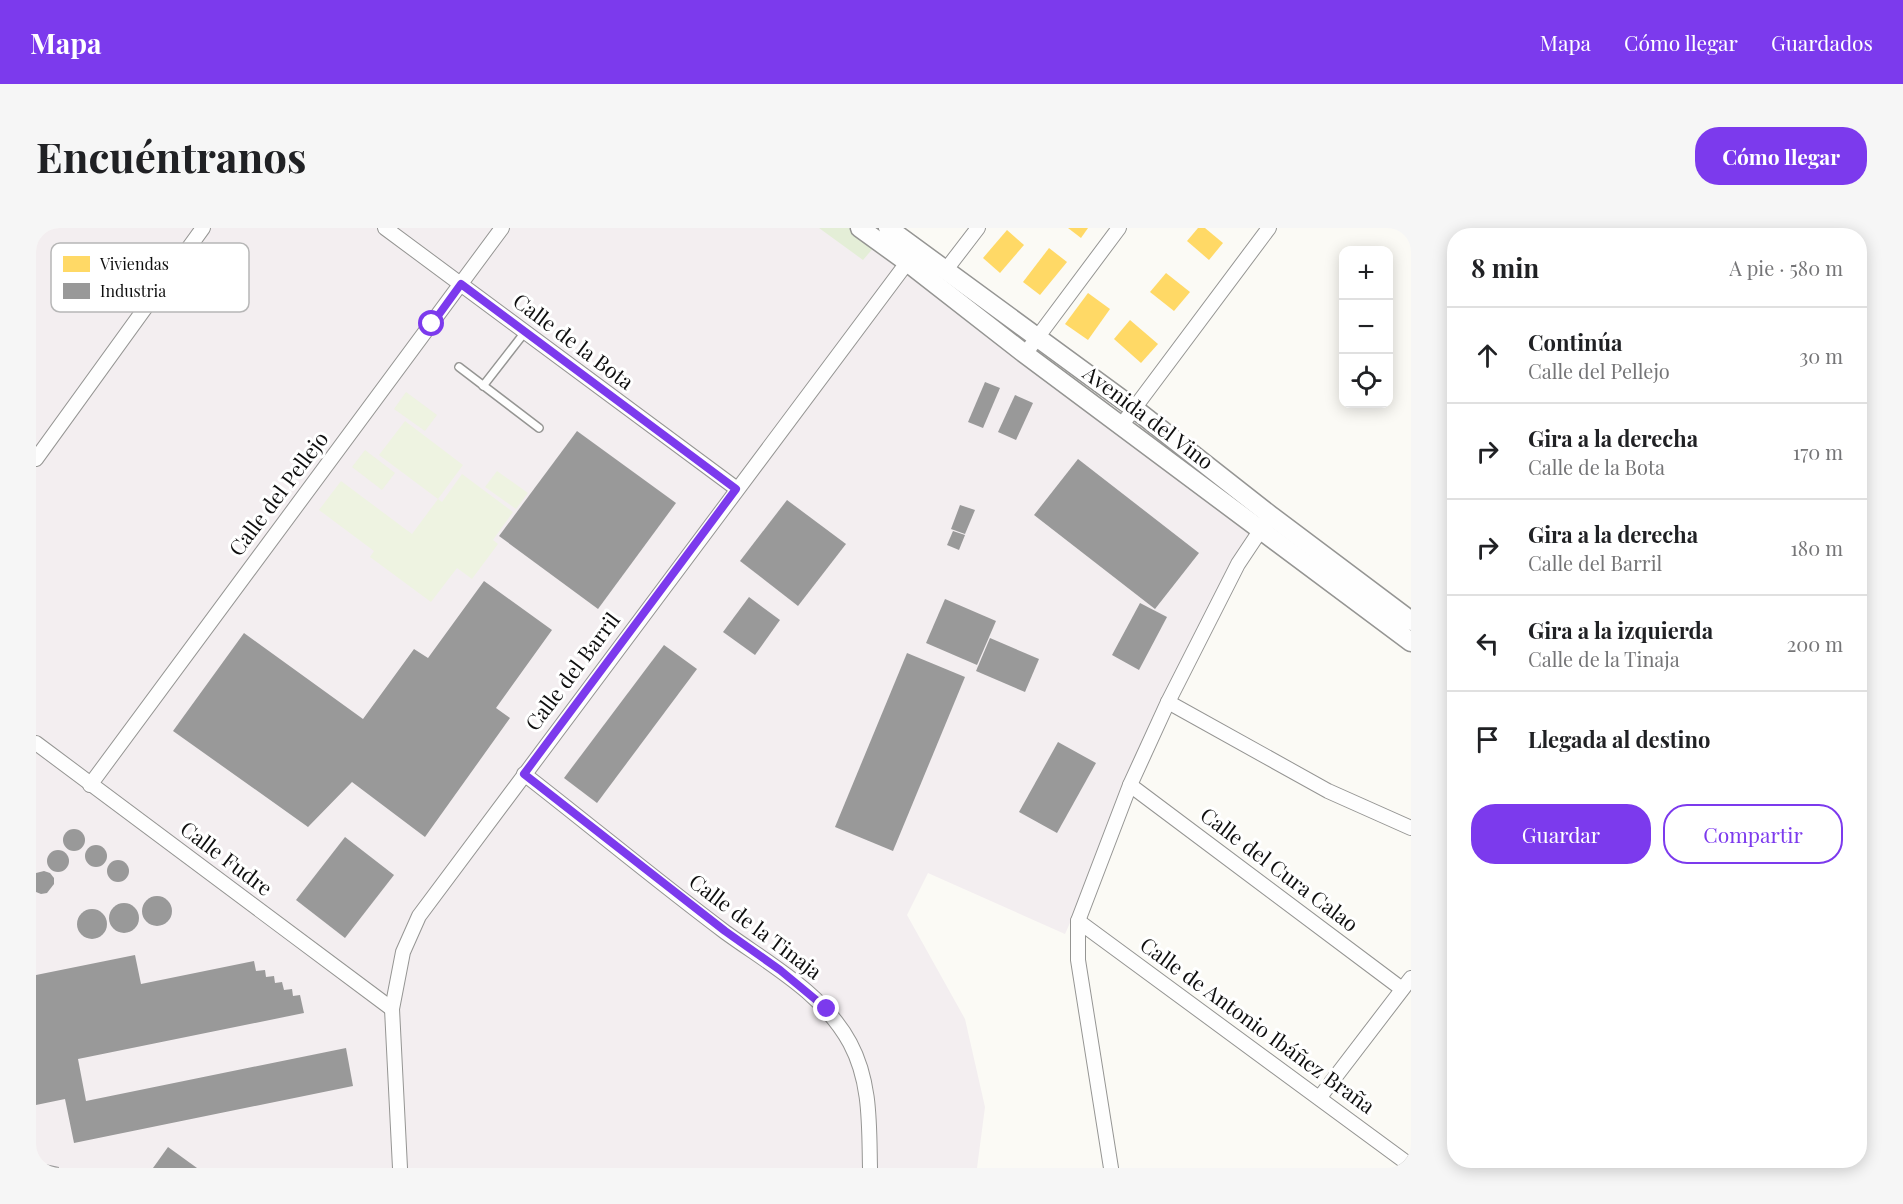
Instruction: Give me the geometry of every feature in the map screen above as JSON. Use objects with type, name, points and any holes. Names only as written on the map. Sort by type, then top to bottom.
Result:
[{"type":"street","points":[[192,243],[203,228]]},
{"type":"street","name":"Calle de la Bota","points":[[385,228],[736,489]]},
{"type":"street","name":"Calle del Pellejo","points":[[90,784],[502,228]]},
{"type":"street","name":"Avenida del Vino","points":[[860,228],[945,271],[1135,409],[1265,523],[1411,642]]},
{"type":"street","name":"Avenida del Vino","points":[[888,228],[912,256],[1025,354],[1121,426],[1411,621]]},
{"type":"street","points":[[945,271],[978,228]]},
{"type":"street","points":[[1025,354],[1119,228]]},
{"type":"street","points":[[1121,426],[1269,228]]},
{"type":"street","name":"Calle del Barril","points":[[400,1168],[392,1009],[403,952],[419,916],[912,256]]},
{"type":"street","points":[[36,459],[142,312]]},
{"type":"street","points":[[1111,1168],[1078,960],[1078,921],[1130,785],[1168,702],[1238,564],[1265,523]]},
{"type":"street","points":[[1168,702],[1328,791],[1411,828]]},
{"type":"street","name":"Calle Fudre","points":[[36,743],[392,1009]]},
{"type":"street","name":"Calle de la Tinaja","points":[[524,774],[725,931],[780,970],[827,1009],[850,1042],[864,1076],[869,1124],[870,1168]]},
{"type":"street","name":"Calle del Cura Calao","points":[[1130,785],[1402,989]]},
{"type":"street","name":"Calle de Antonio Ibáñez Braña","points":[[1078,921],[1411,1166]]},
{"type":"street","points":[[1320,1097],[1411,978]]},
{"type":"lane","points":[[483,386],[525,332]]},
{"type":"lane","points":[[459,368],[539,428]]},
{"type":"shaded area","points":[[36,228],[860,228],[1260,530],[1168,702],[1065,934],[928,873],[907,915],[965,1019],[985,1107],[977,1168],[36,1168]]},
{"type":"green space","points":[[819,228],[850,228],[875,246],[863,260]]},
{"type":"green space","points":[[406,392],[437,415],[425,431],[394,409]]},
{"type":"green space","points":[[405,421],[463,465],[438,499],[379,455]]},
{"type":"green space","points":[[365,450],[395,473],[382,490],[352,467]]},
{"type":"green space","points":[[497,471],[528,493],[516,509],[485,487]]},
{"type":"green space","points":[[462,474],[513,512],[493,540],[498,544],[472,579],[457,568],[431,602],[370,557],[374,551],[319,510],[341,481],[412,534],[438,499],[442,502]]},
{"type":"building: Viviendas","points":[[1068,228],[1088,228],[1081,238]]},
{"type":"building: Viviendas","points":[[1198,228],[1205,228],[1223,243],[1209,260],[1187,241]]},
{"type":"building: Viviendas","points":[[1007,230],[1024,245],[1000,273],[983,258]]},
{"type":"building: Viviendas","points":[[1049,248],[1067,262],[1040,295],[1023,282]]},
{"type":"building: Viviendas","points":[[1166,273],[1190,292],[1174,311],[1150,292]]},
{"type":"building: Viviendas","points":[[1088,293],[1110,309],[1088,340],[1065,324]]},
{"type":"building: Viviendas","points":[[1130,320],[1158,344],[1141,363],[1114,339]]},
{"type":"building: Industria","points":[[985,382],[1000,388],[983,428],[968,422]]},
{"type":"building: Industria","points":[[1015,395],[1033,403],[1016,440],[998,432]]},
{"type":"building: Industria","points":[[577,431],[676,503],[598,609],[499,536]]},
{"type":"building: Industria","points":[[1078,459],[1199,553],[1155,609],[1034,515]]},
{"type":"building: Industria","points":[[787,500],[846,544],[798,606],[740,561]]},
{"type":"building: Industria","points":[[960,505],[975,510],[965,534],[951,529]]},
{"type":"building: Industria","points":[[953,531],[965,535],[959,550],[947,545]]},
{"type":"building: Industria","points":[[484,581],[552,630],[496,708],[510,718],[425,837],[352,782],[308,827],[173,731],[244,633],[363,719],[414,649],[428,658]]},
{"type":"building: Industria","points":[[749,597],[780,620],[755,655],[723,632]]},
{"type":"building: Industria","points":[[945,599],[996,621],[977,665],[926,643]]},
{"type":"building: Industria","points":[[1140,603],[1167,617],[1139,670],[1112,655]]},
{"type":"building: Industria","points":[[990,638],[1039,659],[1025,692],[976,671]]},
{"type":"building: Industria","points":[[664,645],[697,669],[597,803],[564,778]]},
{"type":"building: Industria","points":[[907,653],[965,677],[893,851],[835,827]]},
{"type":"building: Industria","points":[[1058,742],[1096,763],[1057,833],[1019,812]]},
{"type":"building: Industria","points":[[70,829],[78,829],[85,836],[85,844],[78,851],[70,851],[63,844],[63,836]]},
{"type":"building: Industria","points":[[345,837],[394,875],[345,938],[296,900]]},
{"type":"building: Industria","points":[[92,845],[100,845],[107,852],[107,860],[100,867],[92,867],[85,860],[85,852]]},
{"type":"building: Industria","points":[[54,850],[62,850],[69,857],[69,865],[62,872],[54,872],[47,865],[47,857]]},
{"type":"building: Industria","points":[[114,860],[122,860],[129,867],[129,875],[122,882],[114,882],[107,875],[107,867]]},
{"type":"building: Industria","points":[[44,871],[50,873],[54,878],[54,884],[47,893],[41,894],[36,892],[36,873]]},
{"type":"building: Industria","points":[[157,896],[168,900],[172,911],[168,922],[157,926],[146,922],[142,911],[146,900]]},
{"type":"building: Industria","points":[[124,903],[135,907],[139,918],[135,929],[124,933],[113,929],[109,918],[113,907]]},
{"type":"building: Industria","points":[[92,909],[103,913],[107,924],[103,935],[92,939],[81,935],[77,924],[81,913]]},
{"type":"building: Industria","points":[[135,955],[141,984],[254,961],[256,971],[265,970],[266,977],[274,976],[275,983],[282,982],[284,990],[292,989],[293,996],[300,995],[304,1013],[78,1059],[86,1101],[346,1048],[353,1086],[74,1143],[65,1099],[36,1105],[36,975]]},
{"type":"building: Industria","points":[[168,1147],[197,1168],[153,1168]]},
{"type":"building: Industria","points":[[36,1162],[59,1167],[59,1168],[36,1168]]},
{"type":"route","points":[[432,324],[461,284],[736,489],[524,774],[725,931],[780,970],[827,1009]]}]
